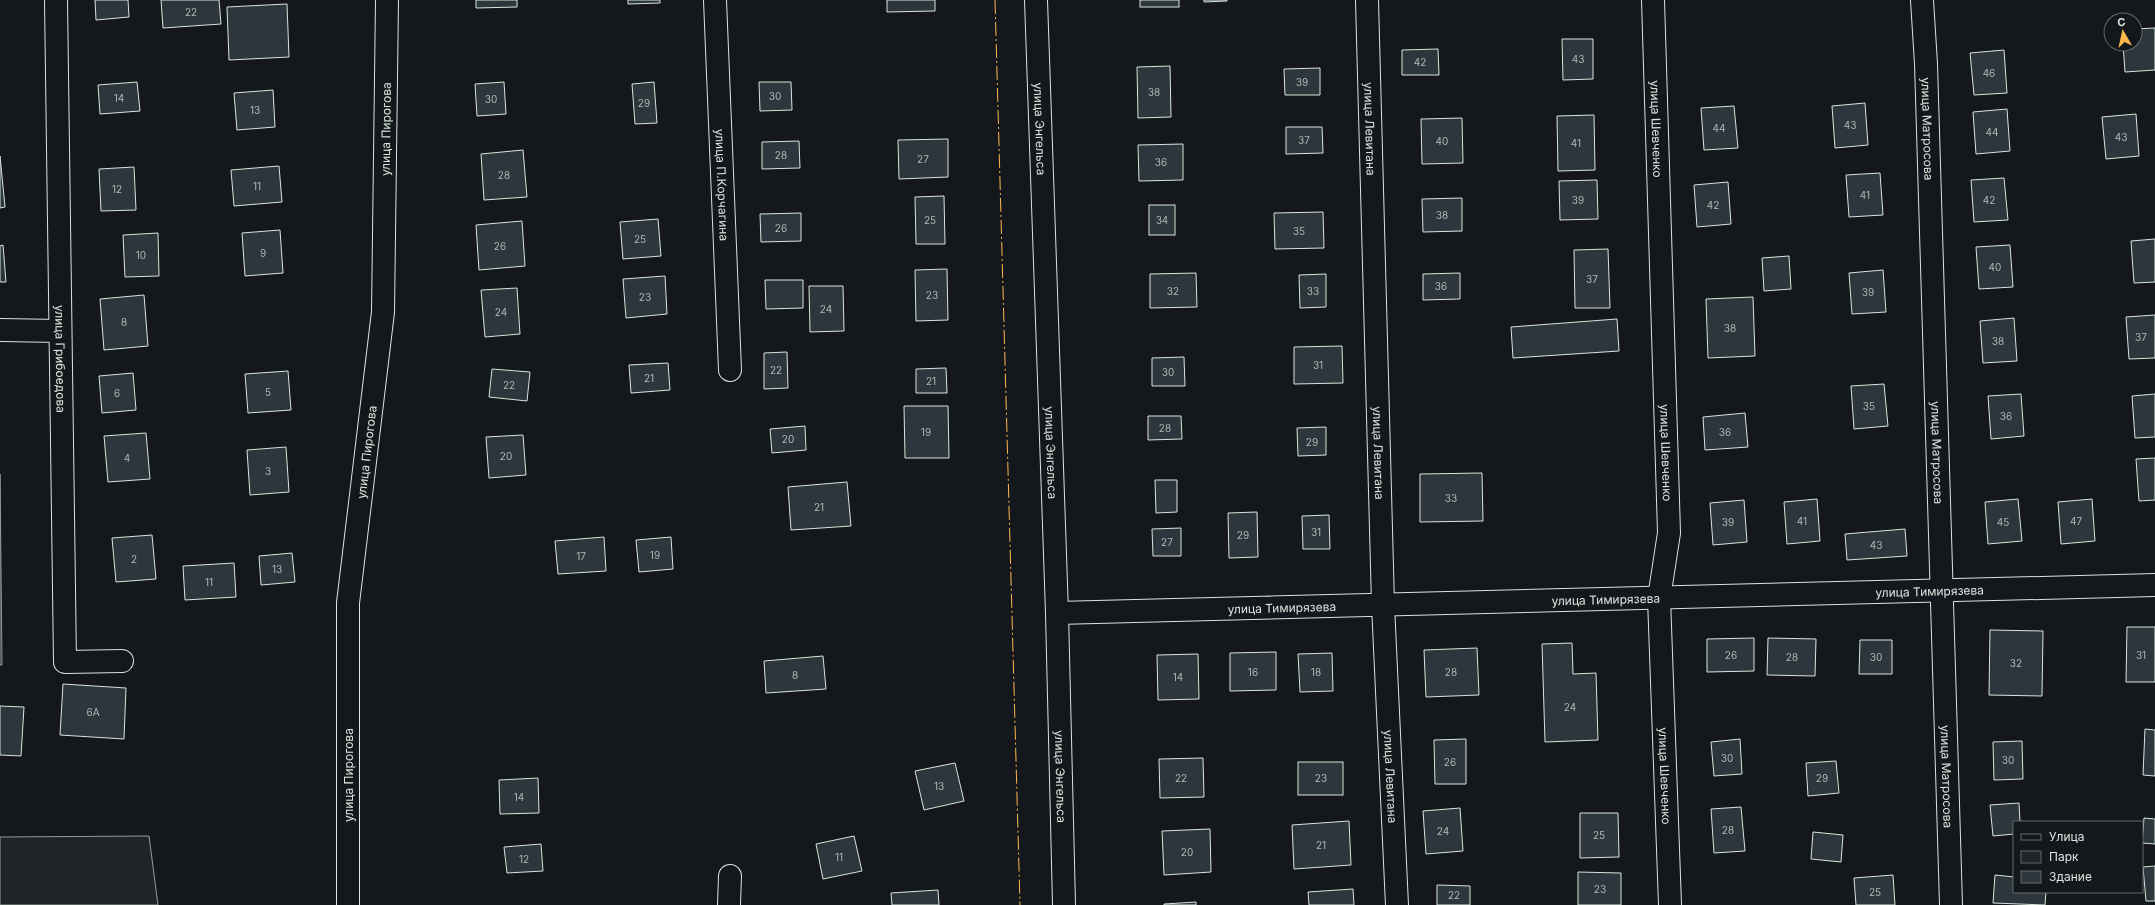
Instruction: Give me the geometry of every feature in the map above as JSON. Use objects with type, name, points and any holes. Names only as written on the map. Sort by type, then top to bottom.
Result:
[{"type":"street","name":"улица Грибоедова","points":[[56,0],[65,662],[122,661]]},
{"type":"street","name":"улица Пирогова","points":[[348,905],[348,603],[383,312],[387,0]]},
{"type":"street","name":"улица П.Корчагина","points":[[715,0],[730,370]]},
{"type":"street","name":"улица Энгельса","points":[[1036,0],[1057,613],[1064,905]]},
{"type":"street","name":"улица Левитана","points":[[1367,0],[1383,604],[1397,905]]},
{"type":"street","name":"улица Шевченко","points":[[1653,0],[1669,533],[1659,598],[1670,905]]},
{"type":"street","name":"улица Матросова","points":[[1922,0],[1926,64],[1951,905]]},
{"type":"street","points":[[0,330],[60,331]]},
{"type":"street","name":"улица Тимирязева","points":[[1057,613],[2155,585]]},
{"type":"street","points":[[729,905],[730,876]]},
{"type":"green space","points":[[0,474],[2,665],[0,665]]},
{"type":"green space","points":[[149,836],[158,905],[0,905],[0,837]]},
{"type":"building","points":[[95,0],[128,0],[129,17],[96,20]]},
{"type":"building","points":[[161,0],[219,0],[221,24],[163,28]]},
{"type":"building","points":[[476,0],[517,0],[517,7],[476,8]]},
{"type":"building","points":[[628,0],[660,0],[660,3],[628,4]]},
{"type":"building","points":[[887,0],[935,0],[935,11],[887,12]]},
{"type":"building","points":[[1140,0],[1179,0],[1179,7],[1140,7]]},
{"type":"building","points":[[1204,0],[1227,0],[1227,1],[1204,2]]},
{"type":"building","points":[[287,4],[289,57],[229,60],[227,7]]},
{"type":"building","points":[[2155,28],[2155,70],[2125,72],[2124,52],[2143,52],[2143,29]]},
{"type":"building","points":[[1562,39],[1593,39],[1593,79],[1563,80]]},
{"type":"building","points":[[1438,49],[1439,75],[1402,75],[1402,50]]},
{"type":"building","points":[[2004,50],[2007,93],[1974,95],[1970,53]]},
{"type":"building","points":[[1170,66],[1171,117],[1138,118],[1137,67]]},
{"type":"building","points":[[1320,68],[1320,95],[1285,95],[1284,69]]},
{"type":"building","points":[[137,82],[140,111],[100,114],[98,85]]},
{"type":"building","points":[[504,82],[506,114],[477,116],[475,84]]},
{"type":"building","points":[[654,82],[657,123],[635,124],[632,84]]},
{"type":"building","points":[[759,82],[791,82],[792,110],[760,111]]},
{"type":"building","points":[[273,90],[275,127],[237,130],[234,93]]},
{"type":"building","points":[[1865,103],[1868,145],[1835,148],[1832,106]]},
{"type":"building","points":[[1734,106],[1738,148],[1704,150],[1701,108]]},
{"type":"building","points":[[2007,109],[2010,151],[1976,154],[1973,112]]},
{"type":"building","points":[[2136,114],[2139,156],[2106,159],[2102,117]]},
{"type":"building","points":[[1594,115],[1595,170],[1558,171],[1557,116]]},
{"type":"building","points":[[1462,118],[1463,163],[1422,164],[1421,119]]},
{"type":"building","points":[[1286,127],[1322,127],[1323,153],[1286,154]]},
{"type":"building","points":[[948,139],[948,177],[899,179],[898,140]]},
{"type":"building","points":[[799,141],[800,168],[762,169],[762,142]]},
{"type":"building","points":[[1183,144],[1183,180],[1139,181],[1138,145]]},
{"type":"building","points":[[523,150],[527,197],[484,200],[481,154]]},
{"type":"building","points":[[0,156],[5,207],[0,208]]},
{"type":"building","points":[[279,166],[282,202],[234,206],[231,170]]},
{"type":"building","points":[[134,167],[136,210],[101,211],[99,169]]},
{"type":"building","points":[[1880,173],[1883,215],[1849,217],[1846,175]]},
{"type":"building","points":[[2004,178],[2008,220],[1974,222],[1971,180]]},
{"type":"building","points":[[1597,180],[1598,219],[1560,220],[1559,181]]},
{"type":"building","points":[[1728,182],[1731,224],[1697,227],[1694,185]]},
{"type":"building","points":[[944,196],[945,244],[916,244],[915,197]]},
{"type":"building","points":[[1462,198],[1462,231],[1423,232],[1422,199]]},
{"type":"building","points":[[1149,205],[1175,205],[1175,235],[1149,235]]},
{"type":"building","points":[[1323,212],[1324,248],[1275,249],[1274,213]]},
{"type":"building","points":[[801,213],[801,241],[761,242],[760,214]]},
{"type":"building","points":[[658,219],[661,256],[623,259],[620,222]]},
{"type":"building","points":[[522,221],[525,266],[479,270],[476,225]]},
{"type":"building","points":[[280,230],[283,273],[245,276],[242,233]]},
{"type":"building","points":[[158,233],[159,276],[125,277],[123,235]]},
{"type":"building","points":[[2155,239],[2155,282],[2134,283],[2131,241]]},
{"type":"building","points":[[3,245],[6,282],[0,282],[0,246]]},
{"type":"building","points":[[2010,245],[2013,287],[1979,289],[1976,247]]},
{"type":"building","points":[[1608,249],[1610,308],[1575,308],[1574,250]]},
{"type":"building","points":[[1789,256],[1791,289],[1764,291],[1762,258]]},
{"type":"building","points":[[947,269],[948,320],[916,321],[915,270]]},
{"type":"building","points":[[1883,270],[1886,312],[1852,314],[1849,273]]},
{"type":"building","points":[[1196,273],[1197,307],[1150,308],[1150,274]]},
{"type":"building","points":[[1460,273],[1460,299],[1423,300],[1423,274]]},
{"type":"building","points":[[1326,274],[1326,307],[1300,308],[1299,275]]},
{"type":"building","points":[[665,276],[667,314],[626,318],[623,279]]},
{"type":"building","points":[[765,280],[803,280],[803,308],[766,309]]},
{"type":"building","points":[[809,286],[843,286],[844,331],[810,332]]},
{"type":"building","points":[[517,288],[520,334],[485,337],[481,290]]},
{"type":"building","points":[[144,295],[148,346],[104,350],[100,299]]},
{"type":"building","points":[[1753,297],[1755,356],[1708,358],[1706,299]]},
{"type":"building","points":[[2155,315],[2155,358],[2129,359],[2126,317]]},
{"type":"building","points":[[2014,318],[2017,361],[1983,363],[1980,321]]},
{"type":"building","points":[[1617,319],[1619,351],[1513,358],[1511,327]]},
{"type":"building","points":[[1342,346],[1343,383],[1294,384],[1294,347]]},
{"type":"building","points":[[787,352],[788,388],[764,389],[764,353]]},
{"type":"building","points":[[1184,357],[1185,386],[1152,386],[1152,358]]},
{"type":"building","points":[[668,363],[670,390],[631,393],[629,365]]},
{"type":"building","points":[[946,368],[947,393],[916,393],[916,369]]},
{"type":"building","points":[[492,369],[530,372],[527,401],[489,397]]},
{"type":"building","points":[[288,371],[291,410],[248,413],[245,374]]},
{"type":"building","points":[[133,373],[136,410],[102,413],[99,376]]},
{"type":"building","points":[[1884,384],[1888,426],[1854,429],[1851,386]]},
{"type":"building","points":[[2021,394],[2024,436],[1991,439],[1988,396]]},
{"type":"building","points":[[2155,394],[2155,437],[2135,438],[2132,396]]},
{"type":"building","points":[[904,406],[948,406],[949,458],[905,458]]},
{"type":"building","points":[[1745,413],[1748,447],[1705,450],[1703,417]]},
{"type":"building","points":[[1148,416],[1181,416],[1182,439],[1148,440]]},
{"type":"building","points":[[805,426],[806,450],[772,453],[770,429]]},
{"type":"building","points":[[1326,427],[1326,455],[1298,456],[1297,428]]},
{"type":"building","points":[[146,433],[150,479],[108,482],[104,436]]},
{"type":"building","points":[[523,435],[526,475],[489,478],[486,437]]},
{"type":"building","points":[[286,447],[289,492],[250,495],[247,450]]},
{"type":"building","points":[[2155,458],[2155,500],[2139,501],[2136,459]]},
{"type":"building","points":[[1482,473],[1483,521],[1420,522],[1420,474]]},
{"type":"building","points":[[1155,480],[1177,480],[1177,512],[1156,513]]},
{"type":"building","points":[[847,482],[851,526],[791,530],[788,487]]},
{"type":"building","points":[[1817,499],[1820,541],[1787,544],[1784,502]]},
{"type":"building","points":[[2018,499],[2022,541],[1988,544],[1985,502]]},
{"type":"building","points":[[2092,499],[2095,541],[2061,544],[2058,502]]},
{"type":"building","points":[[1744,500],[1747,542],[1713,545],[1710,503]]},
{"type":"building","points":[[1257,512],[1258,557],[1229,558],[1228,513]]},
{"type":"building","points":[[1329,515],[1330,549],[1303,549],[1302,516]]},
{"type":"building","points":[[1181,528],[1181,556],[1153,556],[1152,529]]},
{"type":"building","points":[[1905,529],[1907,556],[1847,560],[1845,534]]},
{"type":"building","points":[[152,535],[156,579],[116,582],[112,538]]},
{"type":"building","points":[[604,537],[606,571],[558,574],[555,541]]},
{"type":"building","points":[[671,537],[673,569],[639,572],[636,540]]},
{"type":"building","points":[[292,553],[295,582],[261,585],[259,556]]},
{"type":"building","points":[[234,563],[236,597],[185,600],[183,566]]},
{"type":"building","points":[[2127,627],[2155,627],[2155,682],[2126,682]]},
{"type":"building","points":[[1990,630],[2043,631],[2042,696],[1989,695]]},
{"type":"building","points":[[1754,638],[1754,671],[1707,672],[1707,639]]},
{"type":"building","points":[[1768,638],[1816,639],[1815,676],[1767,675]]},
{"type":"building","points":[[1860,640],[1892,640],[1892,674],[1859,674]]},
{"type":"building","points":[[1572,643],[1573,674],[1596,673],[1598,740],[1545,742],[1542,644]]},
{"type":"building","points":[[1477,648],[1479,695],[1426,697],[1424,650]]},
{"type":"building","points":[[1276,652],[1276,690],[1230,691],[1230,653]]},
{"type":"building","points":[[1332,653],[1333,691],[1300,692],[1298,654]]},
{"type":"building","points":[[1198,654],[1199,699],[1158,700],[1157,655]]},
{"type":"building","points":[[823,656],[826,689],[766,693],[764,661]]},
{"type":"building","points":[[63,684],[126,688],[124,739],[60,735]]},
{"type":"building","points":[[0,706],[24,707],[21,756],[0,755]]},
{"type":"building","points":[[2145,729],[2155,730],[2155,776],[2143,775]]},
{"type":"building","points":[[1466,739],[1466,784],[1435,784],[1434,740]]},
{"type":"building","points":[[1740,739],[1742,774],[1714,776],[1711,742]]},
{"type":"building","points":[[2022,741],[2023,779],[1994,780],[1993,742]]},
{"type":"building","points":[[1203,758],[1204,797],[1160,798],[1159,759]]},
{"type":"building","points":[[1836,761],[1839,793],[1808,796],[1806,763]]},
{"type":"building","points":[[1298,762],[1343,762],[1343,795],[1298,795]]},
{"type":"building","points":[[955,763],[964,801],[924,810],[915,771]]},
{"type":"building","points":[[538,778],[539,813],[500,814],[499,780]]},
{"type":"building","points":[[2019,803],[2020,821],[2013,821],[2013,834],[1993,836],[1990,805]]},
{"type":"building","points":[[1741,807],[1745,851],[1714,853],[1711,809]]},
{"type":"building","points":[[1460,808],[1463,851],[1426,854],[1423,811]]},
{"type":"building","points":[[1580,813],[1618,813],[1619,857],[1580,858]]},
{"type":"building","points":[[2144,818],[2155,819],[2155,844],[2143,843]]},
{"type":"building","points":[[1349,821],[1351,865],[1294,869],[1292,825]]},
{"type":"building","points":[[1210,829],[1211,872],[1164,875],[1162,831]]},
{"type":"building","points":[[1813,832],[1843,835],[1841,862],[1811,859]]},
{"type":"building","points":[[854,836],[862,871],[823,879],[816,844]]},
{"type":"building","points":[[541,844],[543,871],[507,873],[504,847]]},
{"type":"building","points":[[2155,866],[2155,901],[2146,901],[2143,867]]},
{"type":"building","points":[[1578,872],[1621,873],[1621,905],[1578,905]]},
{"type":"building","points":[[1893,875],[1895,905],[1856,905],[1854,878]]},
{"type":"building","points":[[1995,875],[2013,877],[2013,893],[2046,893],[2045,905],[1993,903]]},
{"type":"building","points":[[1437,885],[1470,886],[1470,905],[1437,905]]},
{"type":"building","points":[[1353,889],[1354,905],[1309,905],[1308,892]]},
{"type":"building","points":[[938,890],[939,905],[892,905],[891,893]]},
{"type":"building","points":[[1196,902],[1196,905],[1164,905],[1164,904]]},
{"type":"power","points":[[995,0],[1020,905]]}]
